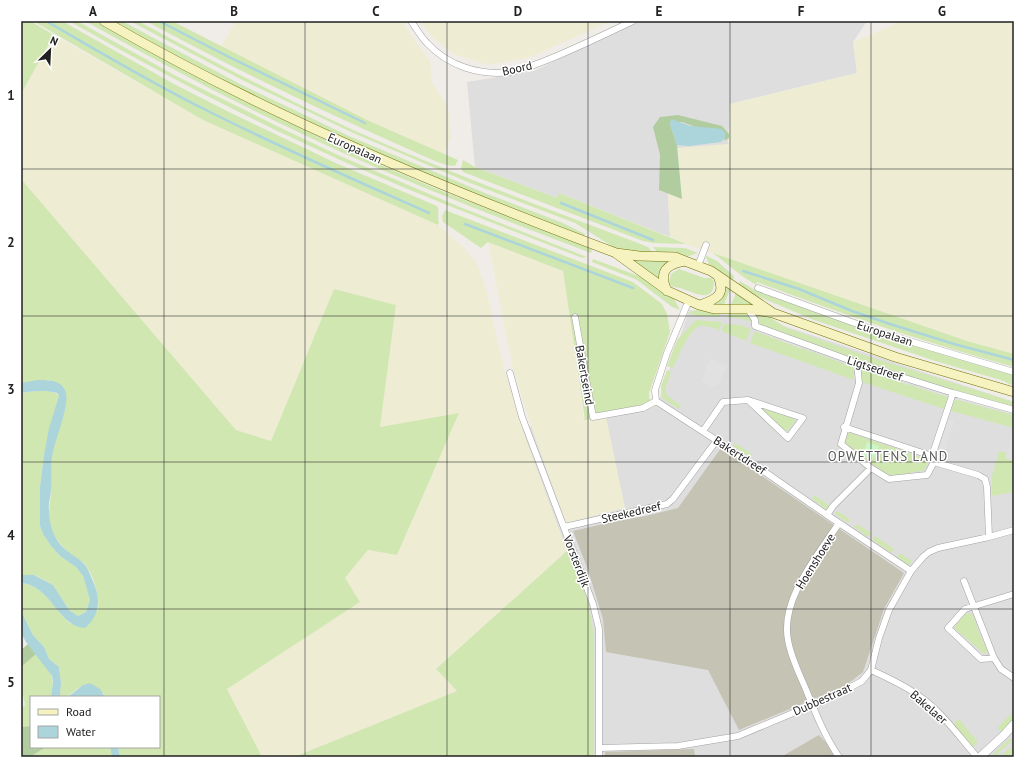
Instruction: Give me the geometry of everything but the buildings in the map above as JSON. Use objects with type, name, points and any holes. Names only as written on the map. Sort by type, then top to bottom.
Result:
[{"type":"main road","name":"Europalaan","points":[[104,21],[185,65],[285,116],[445,187],[616,253],[639,256],[675,257],[685,261]]},
{"type":"main road","name":"Europalaan","points":[[616,253],[668,291]]},
{"type":"main road","points":[[685,261],[698,266],[718,276],[722,287],[719,295],[713,300],[700,305],[668,291],[663,277],[666,270],[675,263],[685,261]]},
{"type":"main road","name":"Europalaan","points":[[718,276],[773,313]]},
{"type":"main road","name":"Europalaan","points":[[700,305],[714,309],[748,309],[773,313],[896,357],[1014,392]]},
{"type":"street","name":"Boord","points":[[411,21],[427,43],[444,57],[466,69],[478,72],[500,73],[518,70],[562,54],[634,21]]},
{"type":"street","points":[[698,266],[706,244]]},
{"type":"street","name":"Europalaan","points":[[758,288],[882,333],[1014,372]]},
{"type":"street","points":[[656,401],[655,390],[667,353],[689,300]]},
{"type":"street","name":"Ligtsedreef","points":[[748,309],[755,320],[755,326],[858,363],[953,393],[1014,410]]},
{"type":"street","name":"Bakertseind","points":[[575,317],[593,417],[643,408],[656,401]]},
{"type":"street","points":[[858,363],[859,382],[844,427],[841,444],[871,468],[889,479],[927,475],[953,393]]},
{"type":"street","name":"Vorsterdijk","points":[[510,373],[522,417],[594,604],[598,629],[599,757]]},
{"type":"street","points":[[703,431],[723,402],[748,400],[803,418],[788,438],[748,400]]},
{"type":"street","name":"Bakertdreef","points":[[656,401],[717,440],[911,571]]},
{"type":"street","points":[[844,427],[978,474],[984,479],[986,487],[989,537]]},
{"type":"street","name":"Steekedreef","points":[[564,527],[667,504],[673,499],[717,440]]},
{"type":"street","points":[[827,515],[871,468]]},
{"type":"street","name":"Hoenshoeve","points":[[839,523],[797,587],[791,603],[788,623],[788,640],[798,670],[820,725],[839,757]]},
{"type":"street","points":[[871,670],[879,638],[889,610],[911,571],[923,557],[933,550],[1014,530]]},
{"type":"street","points":[[964,581],[994,658],[1001,669],[1014,678]]},
{"type":"street","points":[[994,658],[981,659],[948,628],[965,609],[1014,594]]},
{"type":"street","name":"Dubbestraat","points":[[599,748],[678,746],[738,736],[812,705],[862,681],[871,670]]},
{"type":"street","name":"Bakelaer","points":[[871,670],[890,678],[916,693],[938,711],[977,757]]},
{"type":"street","points":[[980,757],[1014,724]]},
{"type":"shaded area","points":[[617,21],[867,21],[853,42],[857,73],[730,104],[728,145],[666,149],[670,237],[559,193],[557,198],[475,167],[467,82],[534,71],[621,29]]},
{"type":"shaded area","points":[[689,310],[763,319],[1014,402],[1014,757],[584,757],[519,428],[644,410],[657,406]]},
{"type":"shaded area","points":[[756,329],[803,347],[802,349],[755,331]]},
{"type":"shaded area","points":[[710,358],[727,365],[720,384],[712,387],[701,381]]},
{"type":"shaded area","points":[[862,367],[910,382],[909,385],[861,369]]},
{"type":"shaded area","points":[[917,384],[948,394],[948,397],[916,387]]},
{"type":"shaded area","points":[[955,396],[1014,412],[1014,415],[955,399]]},
{"type":"shaded area","points":[[948,419],[954,421],[944,454],[938,453]]},
{"type":"shaded area","points":[[1012,436],[1014,436],[1014,460],[1006,458]]},
{"type":"shaded area","points":[[721,448],[904,573],[884,609],[863,672],[845,686],[739,730],[708,670],[606,652],[603,619],[588,570],[573,531],[678,508]]},
{"type":"shaded area","points":[[819,735],[839,757],[781,757]]},
{"type":"shaded area","points":[[694,749],[695,757],[605,757],[605,752]]},
{"type":"green space","points":[[21,21],[30,21],[54,35],[21,94]]},
{"type":"green space","points":[[33,21],[62,21],[174,84],[229,112],[338,164],[437,206],[438,225],[203,120]]},
{"type":"green space","points":[[69,21],[77,21],[178,77],[340,156],[460,207],[587,257],[582,258],[460,210],[398,185],[304,143],[202,93]]},
{"type":"green space","points":[[85,21],[95,21],[254,106],[335,144],[439,190],[593,248],[591,253],[434,192],[308,137],[212,90]]},
{"type":"green space","points":[[112,21],[122,21],[242,85],[349,136],[485,193],[563,223],[585,234],[584,237],[434,178],[360,146],[221,79]]},
{"type":"green space","points":[[130,21],[138,21],[297,104],[351,129],[458,174],[648,247],[653,253],[631,253],[615,248],[575,223],[470,183],[351,132],[244,81]]},
{"type":"green space","points":[[146,21],[172,21],[367,120],[458,160],[455,166],[450,166],[419,154],[271,86]]},
{"type":"green space","points":[[236,21],[401,21],[430,61],[432,83],[448,107],[451,138],[444,154],[367,120],[221,46]]},
{"type":"green space","points":[[420,21],[611,21],[531,57],[488,65],[454,54],[433,38]]},
{"type":"green space","points":[[903,21],[1014,21],[1014,354],[967,341],[760,270],[670,237],[668,194],[682,199],[678,148],[728,144],[730,104],[857,73],[853,42]]},
{"type":"green space","points":[[54,35],[203,120],[438,225],[463,247],[477,263],[486,289],[504,369],[523,431],[567,551],[436,669],[457,691],[294,757],[262,757],[227,689],[360,602],[345,579],[368,550],[397,555],[459,414],[380,427],[396,305],[334,289],[271,441],[236,430],[21,179],[21,94]]},
{"type":"green space","points":[[678,115],[722,126],[729,134],[729,138],[724,141],[725,138],[682,122],[670,124],[677,145],[682,199],[659,190],[660,155],[653,127],[660,117]]},
{"type":"green space","points":[[463,160],[475,167],[557,198],[559,193],[686,244],[653,243],[643,241],[463,172],[461,168]]},
{"type":"green space","points":[[21,179],[236,430],[271,441],[334,289],[396,305],[380,427],[459,413],[397,555],[368,550],[345,578],[360,602],[227,689],[262,757],[120,757],[118,748],[160,748],[160,696],[105,696],[90,683],[67,696],[60,695],[61,683],[59,667],[49,659],[44,647],[33,635],[21,611],[21,583],[37,588],[71,624],[98,610],[98,598],[94,580],[85,564],[73,556],[60,544],[54,535],[50,524],[51,462],[66,398],[49,380],[21,383]]},
{"type":"green space","points":[[445,210],[633,282],[662,304],[667,314],[670,332],[649,393],[649,398],[657,406],[585,420],[563,271],[488,242],[481,248],[443,222],[442,216]]},
{"type":"green space","points":[[488,242],[563,271],[584,420],[606,417],[625,508],[566,523],[532,429],[513,369]]},
{"type":"green space","points":[[653,247],[685,248],[698,253],[686,257],[657,252]]},
{"type":"green space","points":[[713,253],[967,341],[1014,354],[1014,367],[885,328],[757,282],[756,285]]},
{"type":"green space","points":[[705,255],[717,261],[734,276],[733,283],[710,267]]},
{"type":"green space","points":[[629,257],[671,259],[657,280]]},
{"type":"green space","points":[[593,259],[644,278],[674,298],[680,310],[672,307],[637,280],[592,262]]},
{"type":"green space","points":[[679,269],[704,278],[711,278],[714,282],[711,293],[703,295],[671,286],[669,283],[671,274]]},
{"type":"green space","points":[[740,281],[753,289],[850,324],[915,346],[1014,375],[1014,386],[1001,380],[935,361],[814,320],[738,287]]},
{"type":"green space","points":[[724,286],[731,287],[723,307],[712,306]]},
{"type":"green space","points":[[737,291],[757,305],[730,307]]},
{"type":"green space","points":[[699,309],[721,312],[719,317],[697,316],[687,313]]},
{"type":"green space","points":[[729,312],[746,313],[753,321],[726,317]]},
{"type":"green space","points":[[756,314],[766,315],[787,328],[864,355],[1014,402],[1014,407],[855,359],[760,325]]},
{"type":"green space","points":[[696,320],[722,322],[719,330],[705,326],[696,328],[684,344],[673,368],[667,366],[677,340]]},
{"type":"green space","points":[[724,324],[740,325],[751,329],[746,341],[721,331]]},
{"type":"green space","points":[[755,331],[853,367],[854,380],[750,343]]},
{"type":"green space","points":[[861,369],[948,397],[944,409],[862,382]]},
{"type":"green space","points":[[667,370],[671,372],[666,392],[670,398],[681,405],[679,409],[662,398],[661,386]]},
{"type":"green space","points":[[36,391],[52,392],[59,396],[44,455],[40,487],[40,526],[43,534],[51,546],[60,556],[76,567],[83,576],[90,600],[86,612],[78,616],[69,610],[53,585],[35,575],[21,575],[21,393]]},
{"type":"green space","points":[[955,399],[1014,415],[1014,428],[951,411]]},
{"type":"green space","points":[[757,405],[796,421],[787,431],[785,431]]},
{"type":"green space","points":[[847,433],[927,459],[928,462],[925,470],[890,477],[845,444]]},
{"type":"green space","points":[[867,442],[879,446],[873,459],[863,455]]},
{"type":"green space","points":[[735,443],[752,454],[750,457],[733,446]]},
{"type":"green space","points":[[999,451],[1007,453],[1005,458],[1014,461],[1014,489],[1013,492],[992,496],[992,476]]},
{"type":"green space","points":[[814,495],[830,506],[827,510],[812,499]]},
{"type":"green space","points":[[837,511],[850,519],[848,523],[835,514]]},
{"type":"green space","points":[[857,524],[871,533],[868,537],[854,527]]},
{"type":"green space","points":[[875,536],[894,549],[892,553],[872,540]]},
{"type":"green space","points":[[567,551],[579,577],[589,606],[594,636],[594,757],[294,757],[457,691],[436,669]]},
{"type":"green space","points":[[900,553],[912,561],[909,565],[897,557]]},
{"type":"green space","points":[[970,613],[973,615],[987,650],[984,654],[954,628],[963,615]]},
{"type":"green space","points":[[28,644],[36,654],[21,667],[21,650]]},
{"type":"green space","points":[[36,654],[48,669],[53,683],[51,696],[30,696],[30,726],[21,727],[21,709],[25,705],[23,695],[21,693],[21,667]]},
{"type":"green space","points":[[1012,713],[1014,715],[1014,719],[1002,732],[997,728]]},
{"type":"green space","points":[[959,719],[978,742],[973,747],[953,724]]},
{"type":"green space","points":[[30,726],[30,748],[44,748],[30,757],[21,757],[21,727]]},
{"type":"green space","points":[[1010,738],[1012,741],[995,756],[993,754]]},
{"type":"green space","points":[[1014,745],[1014,757],[999,757]]},
{"type":"green space","points":[[44,748],[110,748],[112,757],[30,757]]},
{"type":"water","points":[[671,119],[690,126],[722,129],[725,133],[725,138],[721,142],[689,146],[677,145],[670,124]]},
{"type":"water","points":[[38,380],[59,383],[62,385],[66,393],[66,406],[52,457],[49,515],[53,532],[58,542],[84,564],[97,592],[97,611],[90,623],[85,628],[76,626],[68,621],[40,591],[31,585],[21,583],[21,575],[34,575],[53,585],[69,610],[78,616],[86,612],[90,600],[83,576],[76,567],[60,556],[51,546],[43,534],[40,526],[40,487],[44,455],[49,428],[59,396],[57,393],[48,391],[21,393],[21,383]]},
{"type":"water","points":[[21,611],[33,635],[44,647],[49,659],[59,667],[61,696],[51,696],[53,682],[52,676],[26,642],[21,633]]},
{"type":"water","points":[[90,683],[100,689],[104,696],[69,696],[83,685]]},
{"type":"water","points":[[110,748],[118,748],[120,757],[112,757]]},
{"type":"waterway","points":[[46,21],[187,101],[290,151],[429,213]]},
{"type":"waterway","points":[[159,21],[229,57],[365,123]]},
{"type":"waterway","points":[[561,203],[653,240]]},
{"type":"waterway","points":[[465,224],[633,288]]},
{"type":"waterway","points":[[743,271],[799,289],[852,311],[890,324],[954,344],[1014,360]]},
{"type":"district","name":"OPWETTENS LAND","points":[[888,456]]}]
